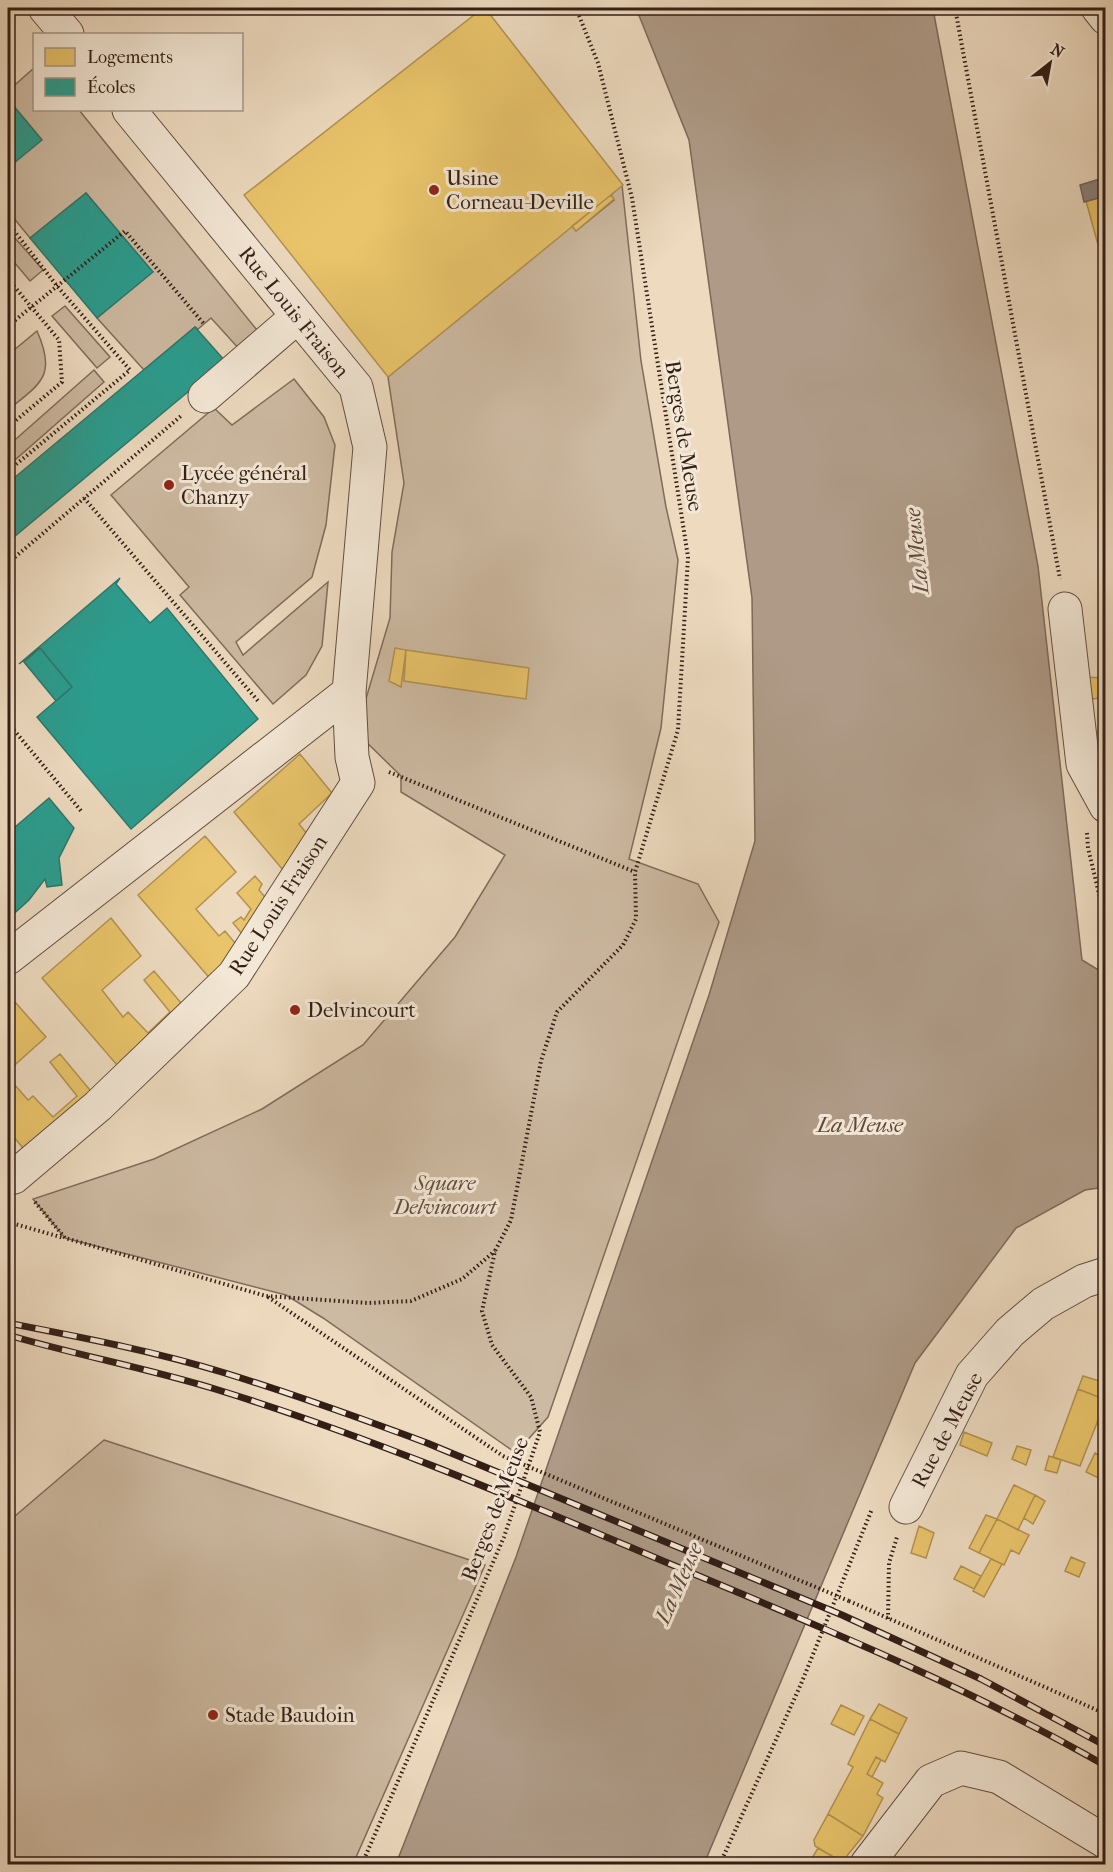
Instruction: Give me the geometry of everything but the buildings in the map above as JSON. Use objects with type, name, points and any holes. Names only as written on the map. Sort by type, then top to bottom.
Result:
[{"type":"street","points":[[45,8],[66,33]]},
{"type":"street","points":[[1098,8],[1106,18]]},
{"type":"street","name":"Rue Louis Fraison","points":[[11,1173],[98,1106],[234,975],[358,783],[352,757],[349,692],[370,447],[356,387],[130,111]]},
{"type":"street","points":[[205,396],[298,316]]},
{"type":"street","points":[[1065,609],[1083,764],[1096,815]]},
{"type":"street","points":[[8,958],[349,692]]},
{"type":"street","name":"Rue de Meuse","points":[[906,1507],[972,1375],[1010,1332],[1043,1304],[1084,1281],[1106,1274]]},
{"type":"street","points":[[867,1864],[931,1781],[961,1768],[999,1777],[1106,1842]]},
{"type":"path","name":"Berges de Meuse","points":[[362,1864],[504,1537],[540,1432],[531,1397],[492,1345],[482,1311],[495,1251],[511,1220],[541,1061],[557,1012],[623,945],[636,919],[635,872],[678,730],[688,557],[632,198],[598,63],[576,8]]},
{"type":"path","points":[[956,8],[1065,609]]},
{"type":"path","points":[[8,223],[57,286],[130,370],[8,471]]},
{"type":"path","points":[[8,326],[124,231],[204,324]]},
{"type":"path","points":[[8,279],[59,340],[62,382],[8,427]]},
{"type":"path","points":[[8,563],[205,396]]},
{"type":"path","points":[[84,498],[258,701]]},
{"type":"path","points":[[8,723],[82,812]]},
{"type":"path","points":[[352,757],[635,872]]},
{"type":"path","points":[[1096,815],[1088,848],[1106,923]]},
{"type":"path","points":[[11,1173],[65,1238]]},
{"type":"path","points":[[8,1222],[267,1296],[368,1303],[411,1301],[462,1279],[495,1251]]},
{"type":"path","points":[[267,1296],[503,1456],[849,1601],[1106,1714]]},
{"type":"path","points":[[888,1619],[889,1563],[906,1507]]},
{"type":"path","points":[[720,1864],[801,1684],[873,1509]]},
{"type":"green space","points":[[33,69],[33,111],[80,111],[261,335],[241,351],[211,318],[198,329],[195,327],[144,370],[97,318],[152,272],[86,193],[30,238],[8,211],[8,168],[41,139],[12,104],[8,108],[8,91]]},
{"type":"green space","name":"Square Delvincourt","points":[[622,185],[641,361],[666,507],[678,560],[661,728],[629,859],[698,884],[719,922],[548,1417],[516,1453],[323,1318],[286,1295],[65,1238],[33,1199],[154,1159],[262,1109],[363,1045],[455,937],[505,855],[401,792],[401,776],[356,732],[390,618],[392,552],[404,483],[388,377],[572,226],[576,231],[614,200],[611,195]]},
{"type":"green space","points":[[8,230],[43,270],[30,281],[8,255]]},
{"type":"green space","points":[[65,306],[110,357],[97,368],[52,316]]},
{"type":"green space","points":[[37,331],[46,359],[45,369],[37,385],[8,410],[8,355]]},
{"type":"green space","points":[[94,370],[104,382],[8,466],[8,446]]},
{"type":"green space","points":[[294,379],[324,417],[335,445],[326,525],[312,577],[236,642],[243,655],[328,582],[322,646],[306,675],[273,704],[180,595],[189,587],[111,495],[214,408],[232,425]]},
{"type":"green space","name":"Stade Baudoin","points":[[104,1440],[485,1565],[353,1864],[8,1864],[8,1522]]},
{"type":"water","name":"La Meuse","points":[[636,8],[933,9],[1038,566],[1082,960],[1105,974],[1105,1187],[1085,1190],[1016,1228],[915,1363],[704,1864],[396,1864],[516,1557],[709,995],[755,841],[752,598],[689,140]]},
{"type":"railway","points":[[8,1323],[117,1345],[198,1365],[352,1415],[427,1443],[842,1615],[981,1679],[1106,1746]]},
{"type":"railway","points":[[8,1335],[215,1389],[389,1449],[561,1518],[894,1659],[1001,1710],[1106,1766]]},
{"type":"place","name":"Usine Corneau-Deville","points":[[434,190]]},
{"type":"place","name":"Lycée général Chanzy","points":[[169,485]]},
{"type":"place","name":"Delvincourt","points":[[295,1010]]},
{"type":"place","name":"Stade Baudoin","points":[[213,1715]]}]
